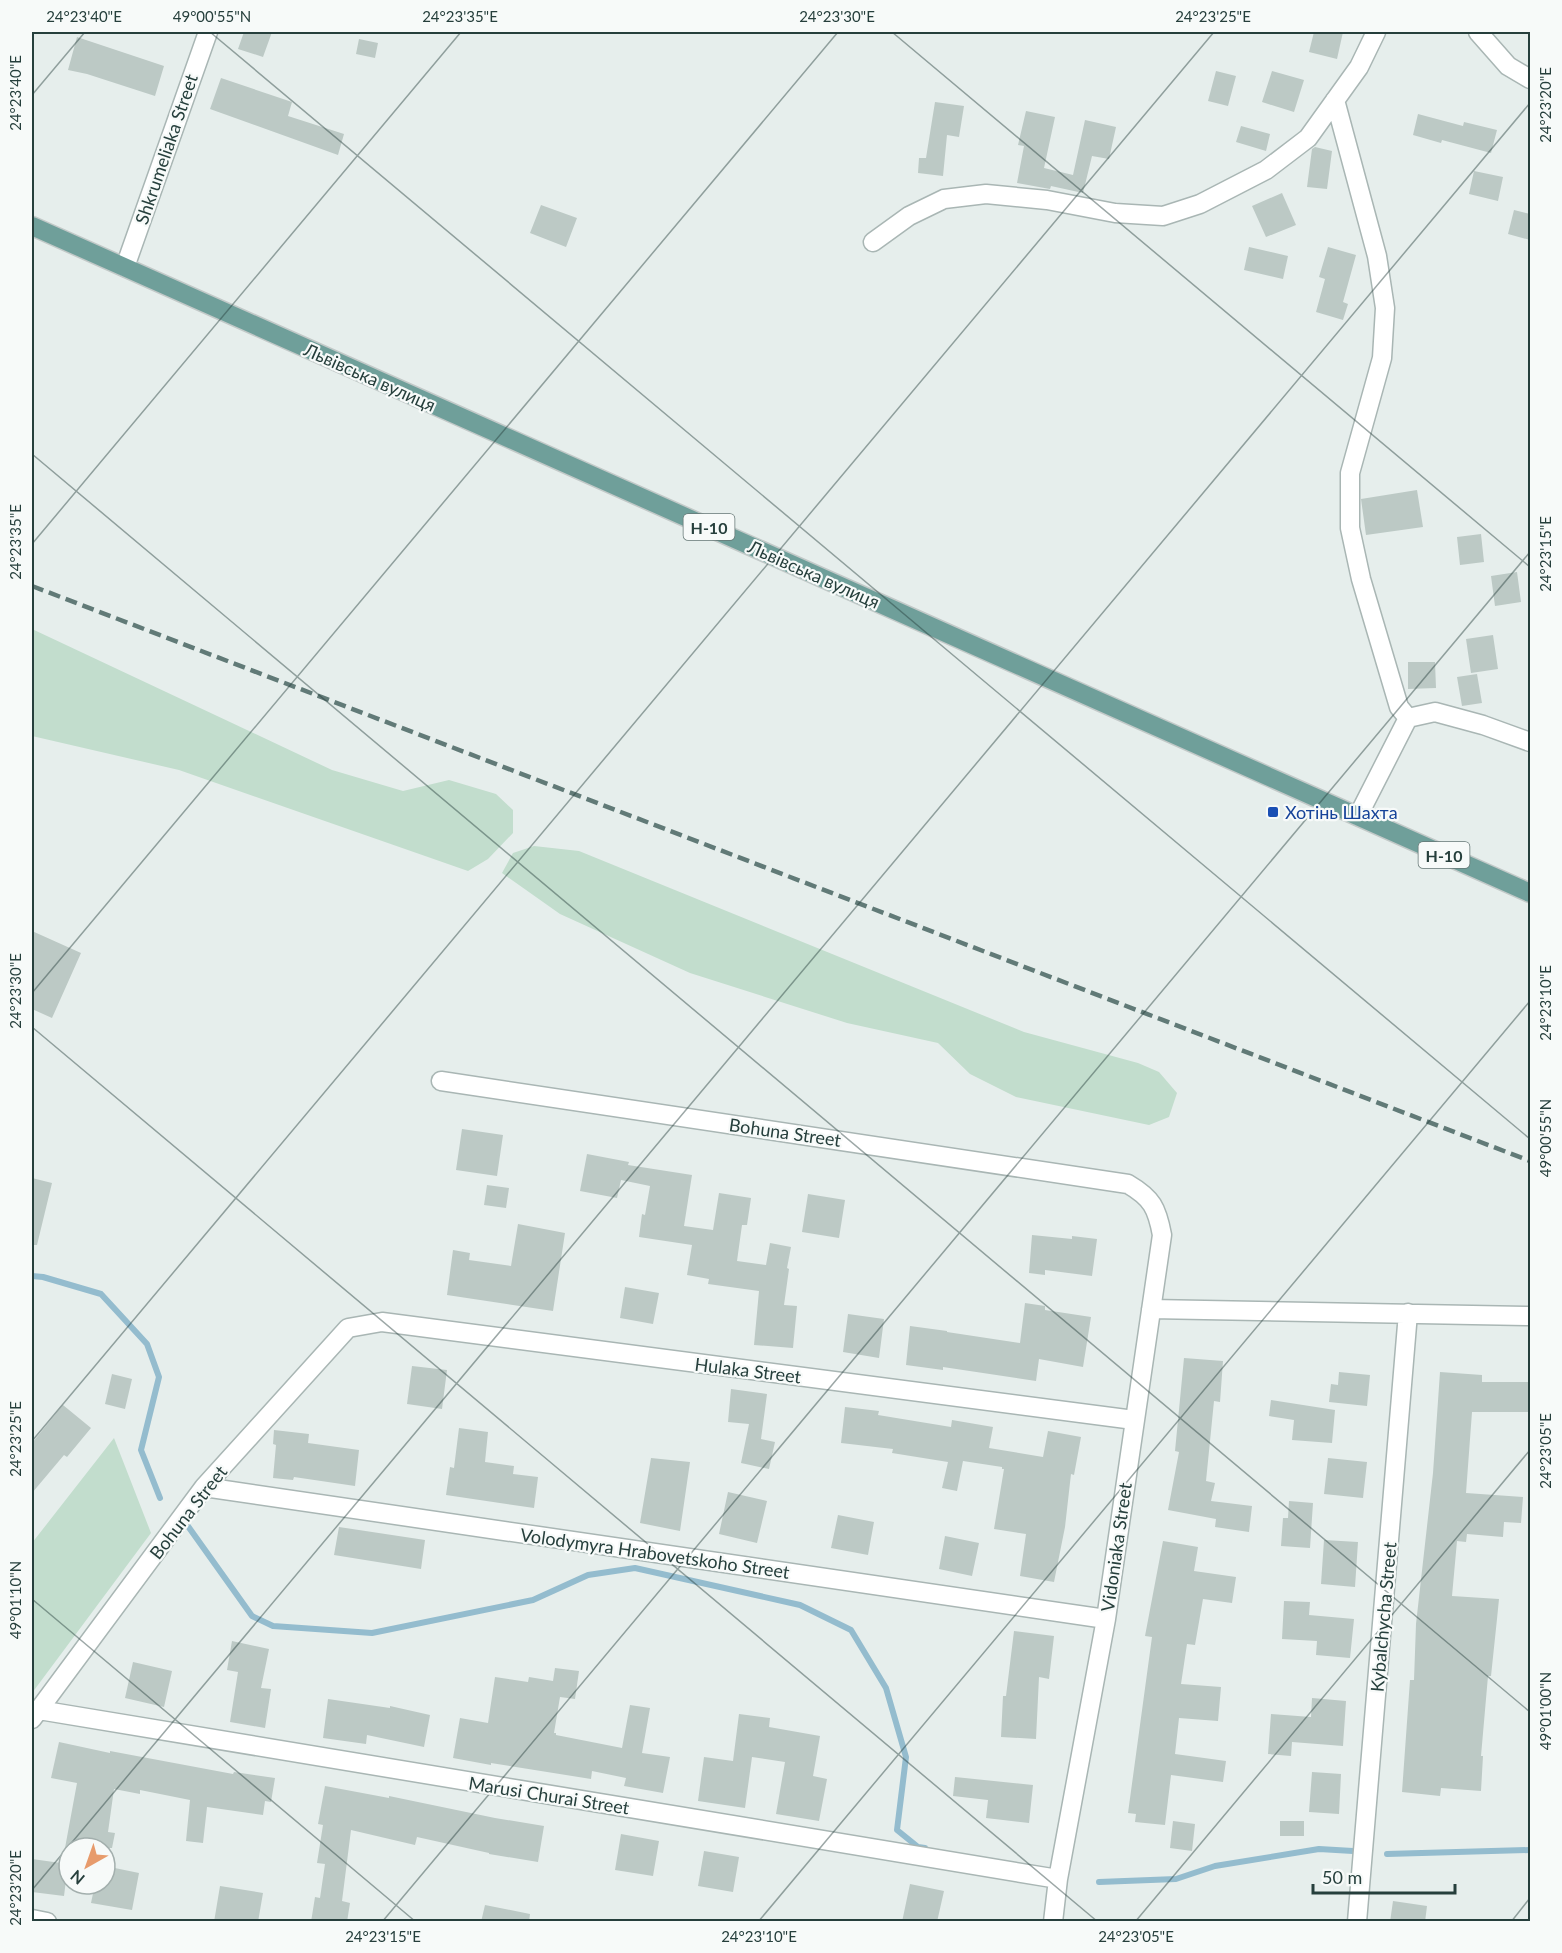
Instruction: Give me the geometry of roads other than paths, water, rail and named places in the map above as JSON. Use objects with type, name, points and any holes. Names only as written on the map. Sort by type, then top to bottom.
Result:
[{"type":"main road","name":"Львівська вулиця","points":[[32,226],[1530,893]]},
{"type":"street","name":"Shkrumeliaka Street","points":[[124,267],[208,32]]},
{"type":"street","points":[[873,242],[909,216],[944,199],[986,194],[1047,200],[1115,213],[1162,216],[1200,204],[1266,170],[1308,138],[1359,67],[1376,32]]},
{"type":"street","points":[[1478,32],[1508,66],[1530,79]]},
{"type":"street","points":[[1335,100],[1377,256],[1385,308],[1382,358],[1350,473],[1350,528],[1361,579],[1400,707],[1408,718]]},
{"type":"street","points":[[1408,718],[1435,712],[1483,725],[1530,742]]},
{"type":"street","points":[[1358,816],[1408,718]]},
{"type":"street","name":"Bohuna Street","points":[[441,1081],[1128,1184]]},
{"type":"street","name":"Vidoniaka Street","points":[[1053,1922],[1106,1619],[1162,1235],[1159,1217],[1153,1203],[1143,1192],[1128,1184]]},
{"type":"street","points":[[1151,1309],[1530,1316]]},
{"type":"street","name":"Kybalchycha Street","points":[[1357,1922],[1408,1313]]},
{"type":"street","name":"Hulaka Street","points":[[362,1326],[382,1322],[1134,1420]]},
{"type":"street","name":"Bohuna Street","points":[[35,1714],[204,1487],[348,1328],[362,1326]]},
{"type":"street","name":"Volodymyra Hrabovetskoho Street","points":[[204,1487],[1106,1619]]},
{"type":"street","name":"Marusi Churai Street","points":[[35,1714],[1059,1879]]},
{"type":"street","points":[[32,1919],[47,1922]]},
{"type":"waterway","points":[[32,1276],[43,1277],[101,1294],[147,1344],[159,1377],[141,1450],[160,1498]]},
{"type":"waterway","points":[[185,1522],[252,1616],[273,1626],[372,1633],[533,1600],[588,1575],[635,1568],[800,1605],[851,1630],[886,1688],[906,1757],[897,1830],[918,1847],[925,1848]]},
{"type":"waterway","points":[[1099,1882],[1176,1879],[1215,1866],[1319,1849],[1353,1851]]},
{"type":"waterway","points":[[1387,1854],[1530,1850]]},
{"type":"railway","points":[[32,586],[1530,1161]]},
{"type":"place","name":"Хотінь Шахта","points":[[1273,812]]}]
